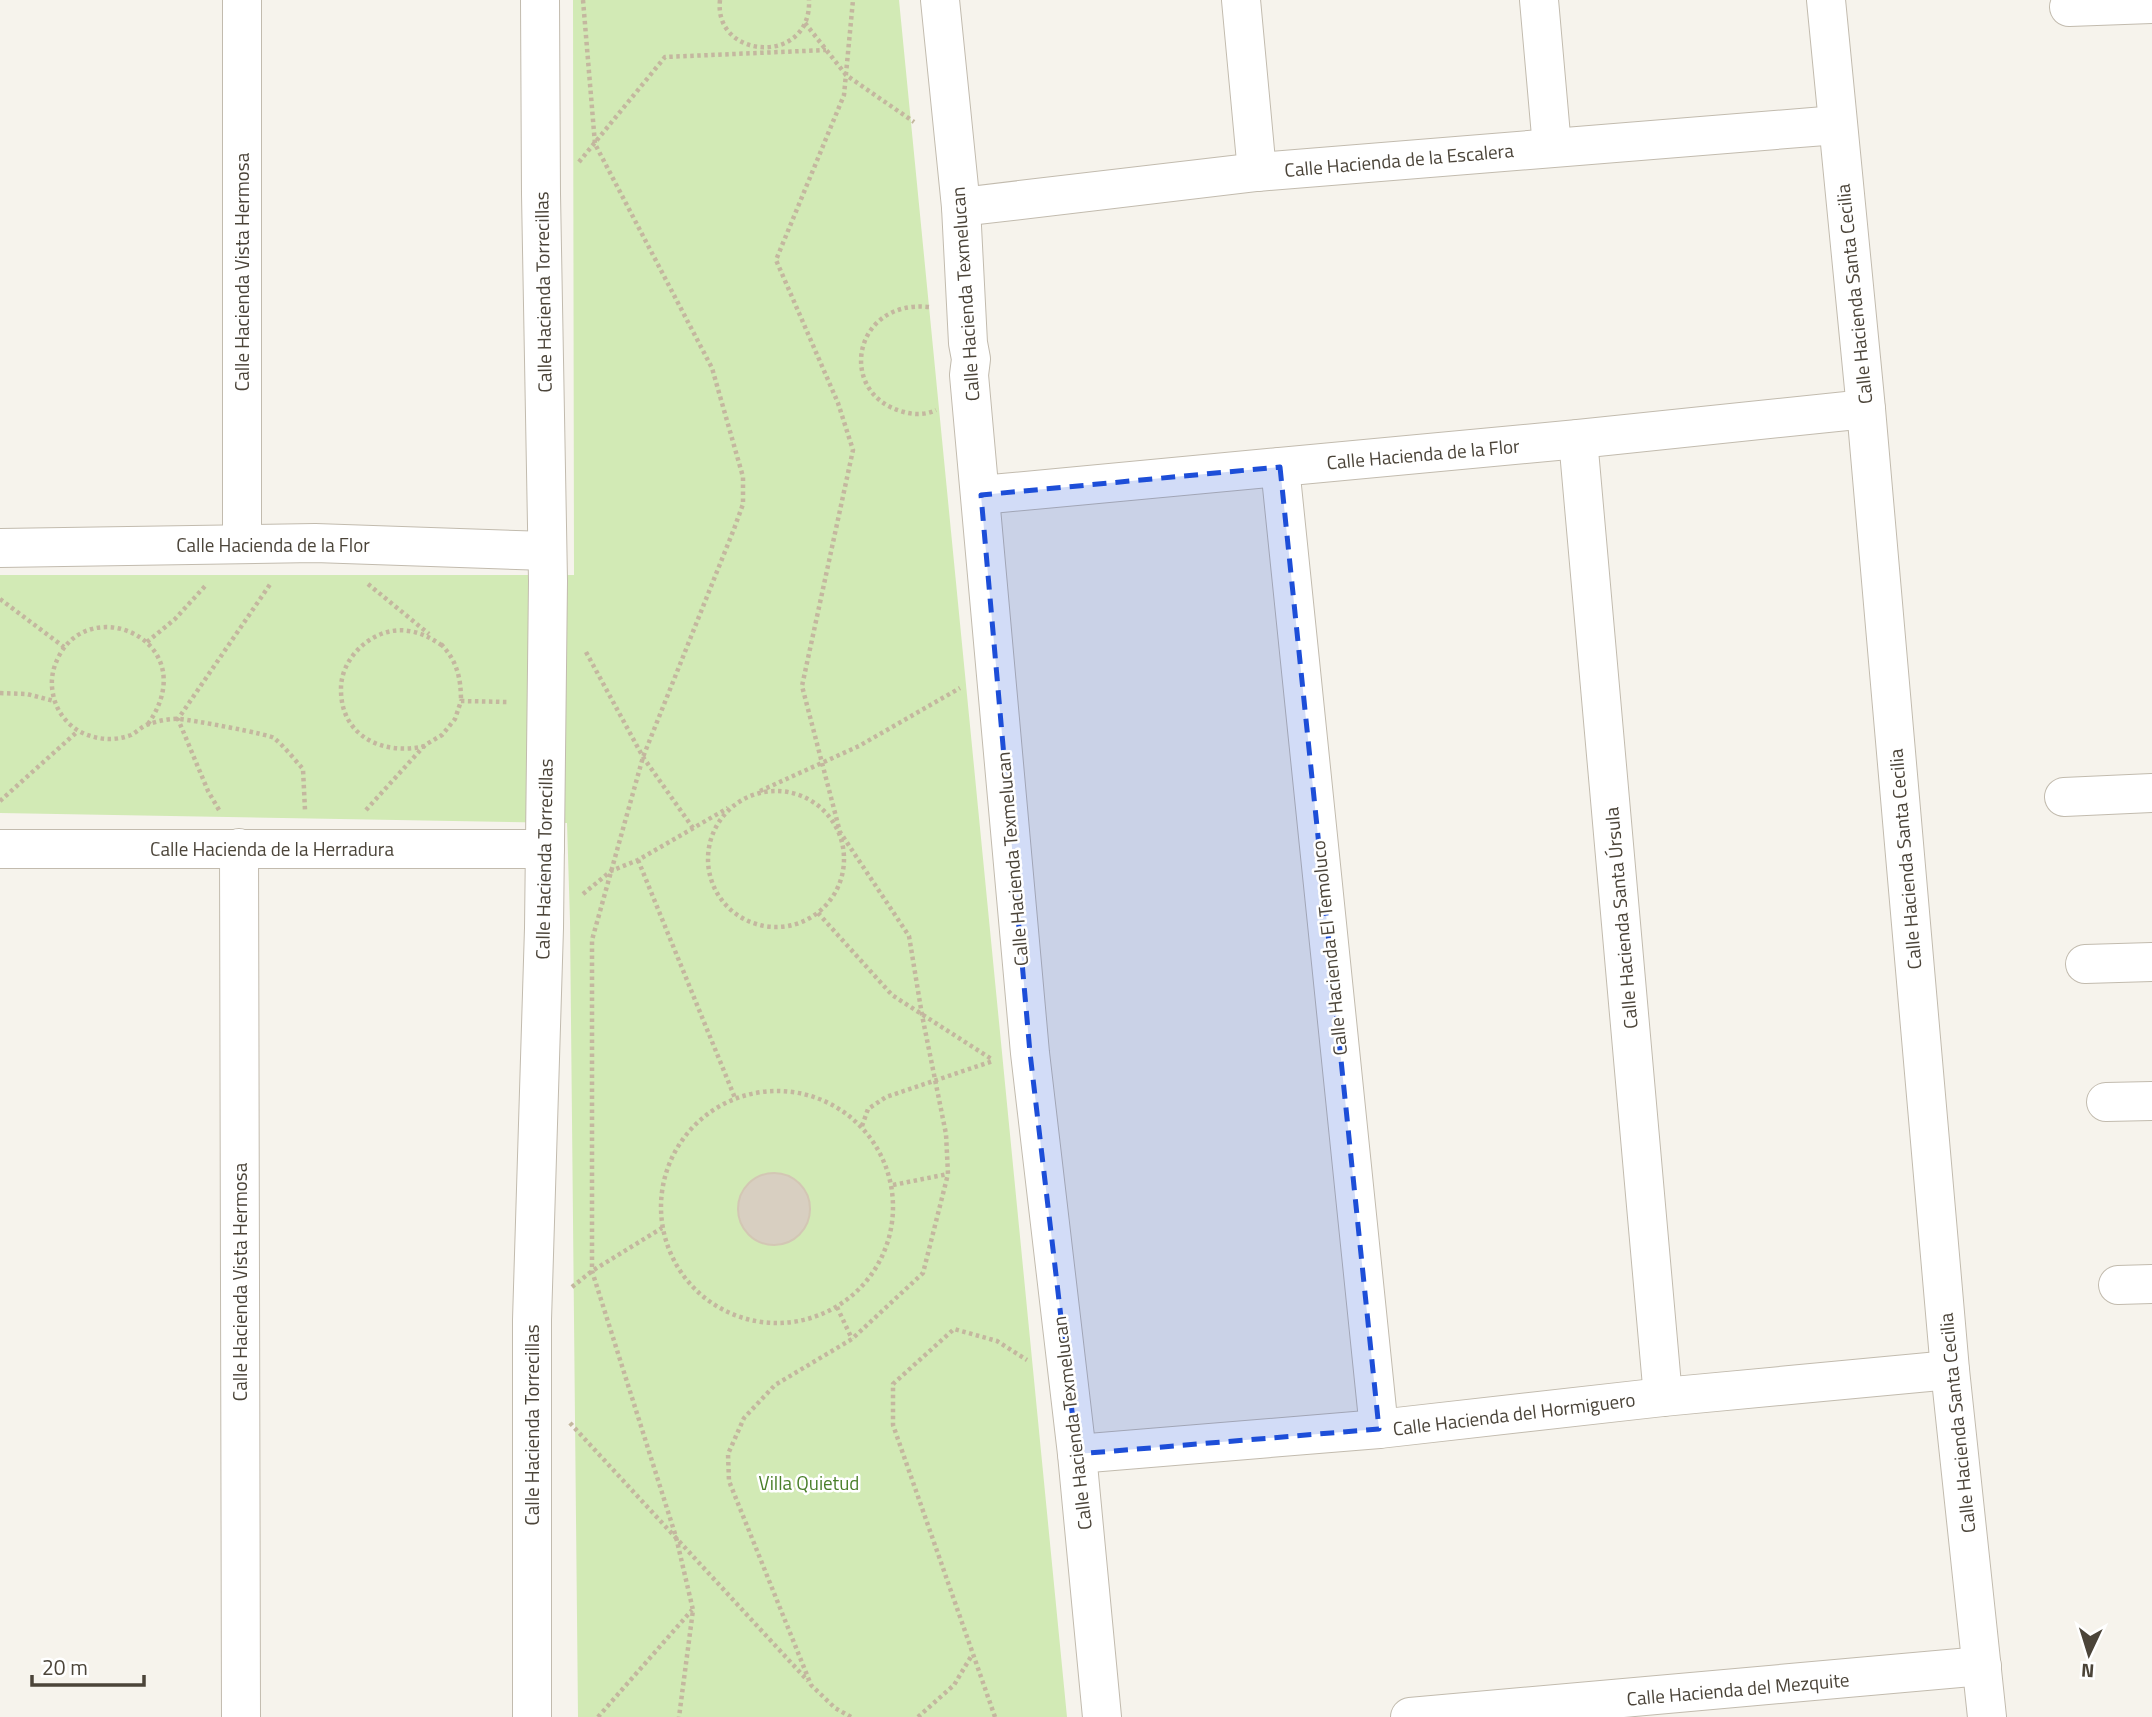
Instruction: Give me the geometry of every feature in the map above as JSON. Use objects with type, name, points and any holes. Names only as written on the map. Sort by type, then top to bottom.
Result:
[{"type":"street","name":"Calle Hacienda Vista Hermosa","points":[[242,0],[242,544]]},
{"type":"street","name":"Calle Hacienda Torrecillas","points":[[532,1717],[531,1320],[544,928],[547,704],[540,0]]},
{"type":"street","name":"Calle Hacienda Texmelucan","points":[[940,0],[961,207],[968,359],[1030,1053],[1077,1454],[1102,1717]]},
{"type":"street","points":[[1241,0],[1257,172]]},
{"type":"street","points":[[1539,0],[1552,147]]},
{"type":"street","name":"Calle Hacienda Santa Cecilia","points":[[1826,0],[1866,409],[1951,1370],[1987,1717]]},
{"type":"street","points":[[2069,7],[2152,4]]},
{"type":"street","name":"Calle Hacienda de la Escalera","points":[[961,207],[1257,172],[1837,125]]},
{"type":"street","name":"Calle Hacienda de la Flor","points":[[981,495],[1866,409]]},
{"type":"street","name":"Calle Hacienda Santa Úrsula","points":[[1578,439],[1663,1397]]},
{"type":"street","name":"Calle Hacienda El Temoluco","points":[[1280,467],[1379,1429]]},
{"type":"street","name":"Calle Hacienda de la Flor","points":[[0,548],[298,543],[547,551]]},
{"type":"street","points":[[2064,797],[2152,793]]},
{"type":"street","name":"Calle Hacienda Vista Hermosa","points":[[239,848],[241,1717]]},
{"type":"street","name":"Calle Hacienda de la Herradura","points":[[0,849],[545,849]]},
{"type":"street","points":[[2085,964],[2152,962]]},
{"type":"street","points":[[2106,1102],[2152,1101]]},
{"type":"street","name":"Calle Hacienda del Hormiguero","points":[[1077,1454],[1379,1429],[1663,1397],[1951,1370]]},
{"type":"street","name":"Calle Hacienda del Mezquite","points":[[1410,1717],[1690,1705],[1982,1666]]},
{"type":"path","points":[[583,0],[595,144],[712,368],[743,477],[743,504],[734,530],[642,757],[592,940],[592,1271],[676,1537],[693,1609],[679,1717]]},
{"type":"path","points":[[720,0],[723,21],[730,34],[742,43],[756,48],[785,44],[797,35],[805,23],[809,0]]},
{"type":"path","points":[[811,1685],[729,1481],[727,1454],[744,1418],[775,1385],[852,1339],[923,1273],[948,1174],[946,1134],[909,936],[840,832],[802,686],[853,450],[838,403],[776,260],[844,94],[853,0]]},
{"type":"path","points":[[805,23],[846,75],[956,150]]},
{"type":"path","points":[[541,194],[566,176],[595,144],[665,57],[826,50]]},
{"type":"path","points":[[911,305],[930,307],[946,314],[960,326],[968,359],[960,392],[948,404],[931,412],[913,414],[895,410],[879,401],[868,386],[862,369],[862,351],[867,334],[878,320],[894,309],[911,305]]},
{"type":"path","points":[[178,719],[298,543]]},
{"type":"path","points":[[147,642],[175,620],[242,544]]},
{"type":"path","points":[[331,849],[425,746],[442,735],[454,719],[461,701],[461,681],[455,662],[443,646],[362,580]]},
{"type":"path","points":[[0,599],[64,647]]},
{"type":"path","points":[[148,724],[158,709],[164,692],[164,674],[158,657],[147,642],[123,629],[96,628],[79,635],[64,647],[55,664],[51,682],[54,701],[63,718],[78,731],[96,738],[115,739],[132,734],[148,724],[178,719],[272,737],[303,769],[303,792]]},
{"type":"path","points":[[425,746],[406,750],[386,748],[368,740],[353,727],[344,709],[341,690],[344,671],[354,653],[369,640],[387,632],[407,630],[426,635],[443,646]]},
{"type":"path","points":[[586,652],[642,757],[693,828]]},
{"type":"path","points":[[544,928],[611,871],[638,860],[752,794],[859,746],[994,669]]},
{"type":"path","points":[[0,693],[27,694],[54,701]]},
{"type":"path","points":[[461,701],[547,704]]},
{"type":"path","points":[[178,719],[208,791],[239,848]]},
{"type":"path","points":[[0,801],[78,731]]},
{"type":"path","points":[[732,806],[717,822],[709,844],[707,864],[712,883],[722,901],[737,915],[763,926],[782,927],[801,922],[818,913],[840,884],[844,862],[842,840],[832,820],[816,804],[796,793],[774,790],[752,794]]},
{"type":"path","points":[[638,860],[735,1098]]},
{"type":"path","points":[[818,913],[892,995],[994,1061],[886,1097],[868,1109],[862,1126]]},
{"type":"path","points":[[769,1090],[803,1093],[835,1105],[862,1126],[882,1153],[892,1185],[894,1220],[884,1254],[865,1284],[837,1307],[803,1320],[765,1323],[729,1313],[697,1293],[675,1263],[662,1228],[661,1188],[675,1149],[700,1118],[735,1098],[769,1090]]},
{"type":"path","points":[[892,1185],[948,1174]]},
{"type":"path","points":[[531,1320],[592,1271],[662,1228]]},
{"type":"path","points":[[837,1307],[852,1339]]},
{"type":"path","points":[[995,1717],[893,1425],[893,1384],[954,1329],[997,1341],[1067,1385]]},
{"type":"path","points":[[532,1381],[811,1685],[835,1708],[851,1717]]},
{"type":"path","points":[[598,1717],[693,1609]]},
{"type":"path","points":[[918,1717],[954,1685],[972,1655]]},
{"type":"highlighted area","points":[[1280,467],[1379,1429],[1077,1454],[1030,1053],[981,495]]},
{"type":"green space","name":"Villa Quietud","points":[[573,0],[899,0],[1067,1717],[578,1717],[567,823],[0,813],[0,575],[574,575]]},
{"type":"building","points":[[774,1173],[794,1179],[804,1189],[810,1209],[804,1229],[794,1239],[774,1245],[754,1239],[744,1229],[738,1209],[744,1189],[754,1179]]}]
